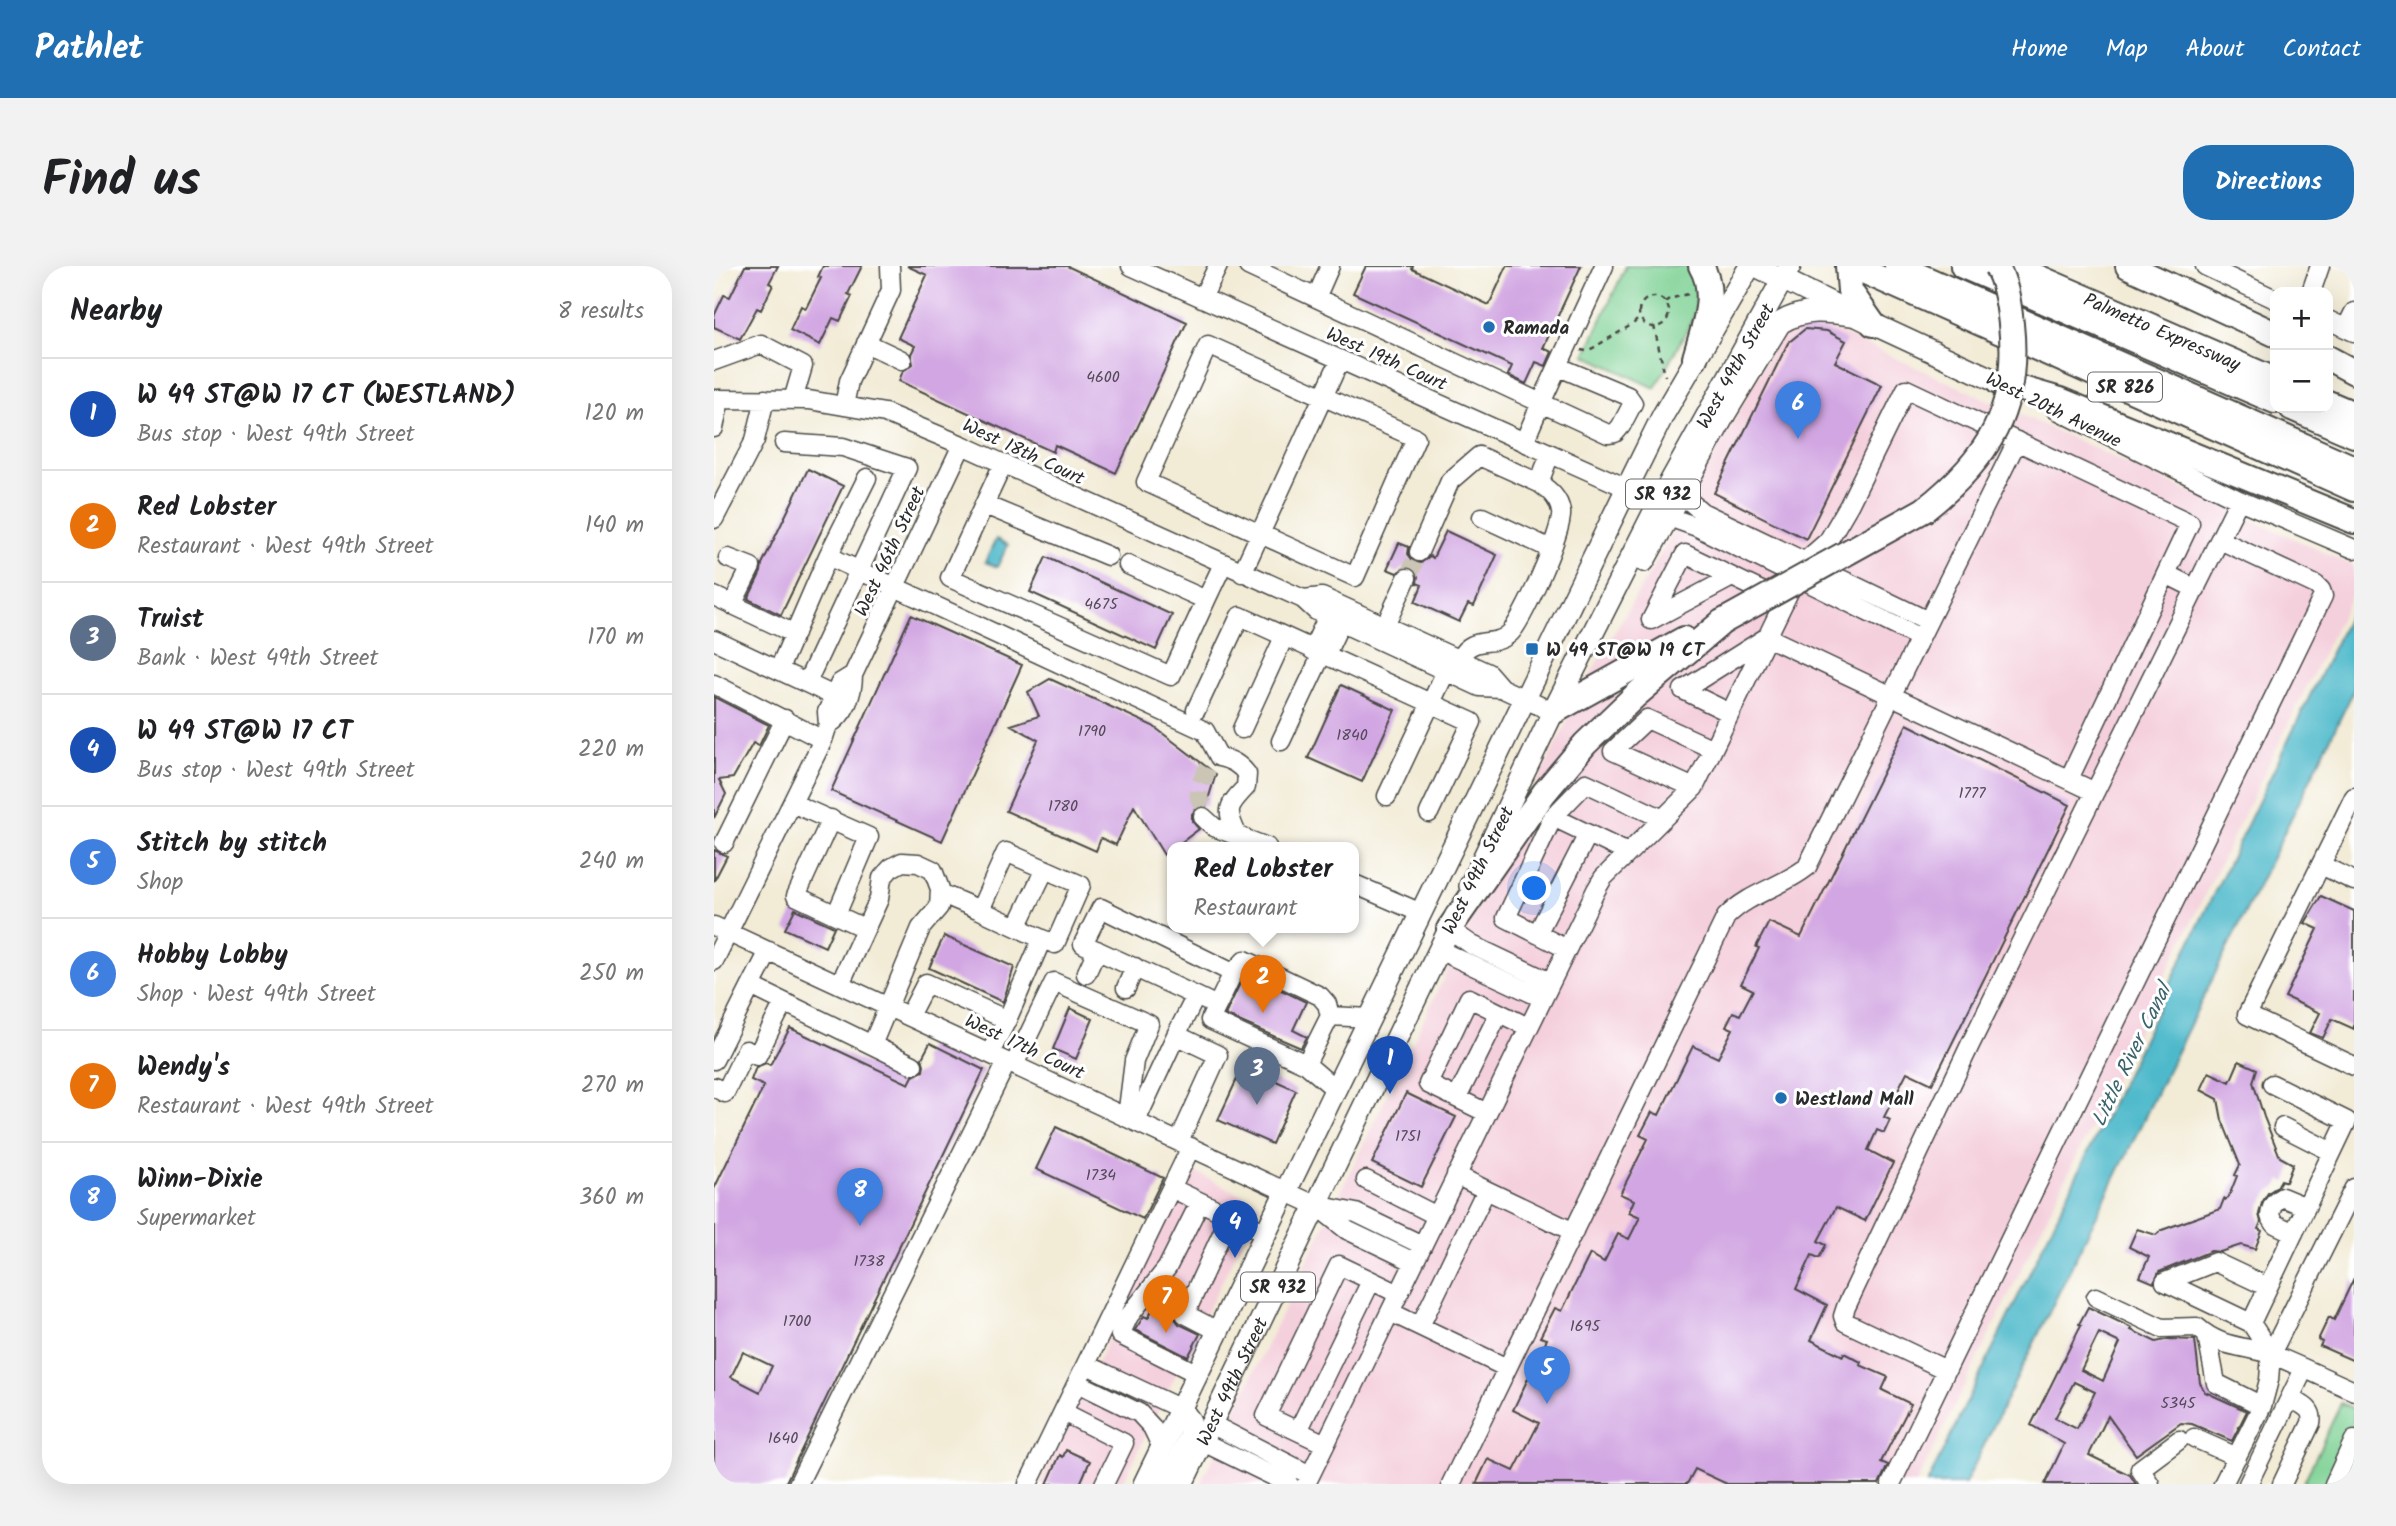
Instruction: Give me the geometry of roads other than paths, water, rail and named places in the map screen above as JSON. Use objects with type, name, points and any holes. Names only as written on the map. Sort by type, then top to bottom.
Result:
[{"type":"highway","points":[[1695,358],[1710,293],[1707,276],[1701,266]]},
{"type":"highway","points":[[1850,266],[1850,291],[1866,320]]},
{"type":"highway","name":"SR 826","points":[[1850,266],[1899,274],[2354,488]]},
{"type":"highway","points":[[1963,266],[2270,399]]},
{"type":"highway","points":[[1553,712],[1924,510],[1950,490],[1969,470],[1989,442],[2005,407],[2012,376],[2013,346],[2009,306],[1996,266]]},
{"type":"highway","name":"Palmetto Expressway","points":[[2012,266],[2270,378]]},
{"type":"highway","points":[[2128,266],[2270,332]]},
{"type":"highway","points":[[1899,274],[2354,468]]},
{"type":"highway","points":[[2333,361],[2354,372]]},
{"type":"highway","points":[[1998,382],[2060,400],[2354,521]]},
{"type":"highway","points":[[2333,405],[2354,414]]},
{"type":"highway","points":[[2303,413],[2354,435]]},
{"type":"highway","points":[[1444,940],[1544,793],[1585,744],[1636,695],[1722,622]]},
{"type":"main road","name":"West 49th Street","points":[[1144,1484],[1626,488],[1695,358],[1750,266]]},
{"type":"main road","name":"West 20th Avenue","points":[[1756,266],[1786,273],[1866,320],[1998,382]]},
{"type":"main road","name":"West 49th Street","points":[[1182,1484],[1553,712],[1665,490],[1786,273]]},
{"type":"main road","points":[[1586,646],[1608,620],[1780,323],[1791,316],[1814,310],[1866,320]]},
{"type":"main road","points":[[1166,1484],[1191,1435],[1190,1421],[1181,1409]]},
{"type":"street","points":[[844,406],[849,381],[891,290],[890,266]]},
{"type":"street","name":"West 19th Court","points":[[1131,266],[1164,273],[1202,298],[1626,488]]},
{"type":"street","points":[[1202,298],[1218,266]]},
{"type":"street","points":[[1248,266],[1608,434],[1615,433],[1633,403],[1628,396],[1559,367]]},
{"type":"street","points":[[1316,298],[1330,266]]},
{"type":"street","points":[[1524,442],[1604,266]]},
{"type":"street","points":[[2205,266],[2270,297]]},
{"type":"street","points":[[2313,287],[2320,266]]},
{"type":"street","points":[[2333,322],[2350,330],[2354,312]]},
{"type":"street","points":[[866,343],[902,360]]},
{"type":"street","points":[[714,361],[761,344],[803,366],[793,400]]},
{"type":"street","points":[[1208,345],[1416,438],[1354,577],[1259,535],[1146,482],[1208,345]]},
{"type":"street","points":[[1242,573],[1340,360]]},
{"type":"street","name":"West 20th Avenue","points":[[1998,382],[2239,500],[2354,549]]},
{"type":"street","points":[[1207,1433],[1308,1479],[1603,878],[1694,788],[1800,569],[1828,541],[1849,505],[1906,389],[2190,523],[2068,779]]},
{"type":"street","points":[[714,428],[717,399]]},
{"type":"street","name":"West 18th Court","points":[[717,399],[793,400],[885,413],[1303,598],[1316,611],[1334,619],[1382,633]]},
{"type":"street","points":[[714,519],[755,440],[765,399]]},
{"type":"street","points":[[1451,1484],[1726,917],[1739,904],[1793,878],[1807,867],[2017,441]]},
{"type":"street","points":[[784,443],[843,447],[907,468],[807,682]]},
{"type":"street","name":"West 46th Street","points":[[714,961],[721,929],[792,803],[826,732],[839,718],[853,689],[853,675],[962,445]]},
{"type":"street","points":[[1539,483],[1550,454]]},
{"type":"street","points":[[1387,796],[1452,665],[1471,644],[1508,636],[1520,621],[1560,529],[1561,512],[1554,494],[1539,483],[1479,456],[1450,481],[1419,552]]},
{"type":"street","points":[[1003,464],[950,578],[1171,676],[1223,564]]},
{"type":"street","points":[[779,669],[828,556],[867,478]]},
{"type":"street","points":[[1682,495],[1702,512],[1800,569]]},
{"type":"street","points":[[1946,1370],[1845,1322],[1843,1316],[1873,1247],[1970,1045],[2239,500]]},
{"type":"street","points":[[985,505],[1108,556]]},
{"type":"street","points":[[1482,517],[1551,549]]},
{"type":"street","points":[[1669,517],[1800,569],[1924,629]]},
{"type":"street","points":[[1891,1484],[2323,596],[2316,585],[2220,540]]},
{"type":"street","points":[[828,556],[895,587],[970,632],[1205,731],[1213,762],[1231,760],[1247,774],[1246,787],[1234,799],[1228,815],[1237,834]]},
{"type":"street","points":[[728,558],[751,567],[732,605]]},
{"type":"street","points":[[1128,565],[1206,600]]},
{"type":"street","points":[[2166,574],[2196,589]]},
{"type":"street","points":[[1732,577],[1784,602]]},
{"type":"street","points":[[1382,633],[1407,578]]},
{"type":"street","points":[[714,596],[795,634]]},
{"type":"street","name":"West 18th Court","points":[[1303,598],[1322,597],[1382,633],[1452,665],[1488,673],[1501,688],[1553,712]]},
{"type":"street","points":[[1196,710],[1240,616],[1472,722],[1429,813]]},
{"type":"street","points":[[1281,741],[1334,619]]},
{"type":"street","points":[[1242,729],[1284,637]]},
{"type":"street","points":[[1767,637],[2095,792]]},
{"type":"street","points":[[1730,713],[1683,690],[1767,637]]},
{"type":"street","points":[[714,640],[834,696]]},
{"type":"street","name":"West 46th Street","points":[[826,732],[827,712],[840,683],[853,675]]},
{"type":"street","points":[[714,684],[785,719],[826,732]]},
{"type":"street","points":[[724,843],[785,719]]},
{"type":"street","points":[[1694,788],[1613,751],[1647,719],[1713,749]]},
{"type":"street","points":[[1567,949],[1506,918],[1553,817],[1586,783],[1663,819]]},
{"type":"street","points":[[2354,797],[2247,1015],[2354,1066]]},
{"type":"street","points":[[1234,799],[1204,812],[1214,827],[1255,842]]},
{"type":"street","points":[[792,803],[869,837],[836,915]]},
{"type":"street","points":[[1553,817],[1628,853]]},
{"type":"street","points":[[831,819],[796,897],[864,928]]},
{"type":"street","points":[[1537,934],[1588,834]]},
{"type":"street","points":[[940,893],[1042,939],[1055,944],[1081,885],[1006,852],[980,911]]},
{"type":"street","points":[[840,984],[879,899],[882,878],[902,862],[918,863],[933,870],[940,893],[939,907],[921,928],[872,1045]]},
{"type":"street","points":[[2321,865],[2354,881]]},
{"type":"street","points":[[1017,927],[1045,869]]},
{"type":"street","points":[[1359,886],[1421,913]]},
{"type":"street","points":[[1217,1006],[1083,944],[1101,908],[1233,973]]},
{"type":"street","name":"West 17th Court","points":[[721,929],[1317,1206]]},
{"type":"street","points":[[990,1053],[1042,939]]},
{"type":"street","points":[[1444,940],[1472,945],[1546,990]]},
{"type":"street","points":[[1087,974],[1097,950]]},
{"type":"street","points":[[714,1060],[769,951]]},
{"type":"street","points":[[1306,1064],[1330,1016],[1327,1004],[1320,996],[1245,960],[1233,973],[1210,1020],[1306,1064],[1335,1089]]},
{"type":"street","points":[[1126,988],[1135,967]]},
{"type":"street","points":[[798,1484],[1054,982],[1149,1024],[1134,1061],[1131,1119]]},
{"type":"street","points":[[909,1016],[926,984],[1007,1020]]},
{"type":"street","points":[[751,986],[913,1065]]},
{"type":"street","points":[[1131,1119],[1196,996]]},
{"type":"street","points":[[1487,1112],[1428,1084],[1445,1047],[1469,998],[1528,1027]]},
{"type":"street","points":[[714,1087],[725,1093],[746,1050],[757,1056],[784,1002]]},
{"type":"street","points":[[1457,1098],[1499,1013]]},
{"type":"street","points":[[1330,1016],[1371,1018]]},
{"type":"street","points":[[1028,1484],[1171,1188],[1219,1055],[1176,1035]]},
{"type":"street","points":[[2251,1323],[2347,1121],[2272,1084]]},
{"type":"street","points":[[2283,1127],[2332,1152]]},
{"type":"street","points":[[1456,1175],[1574,1232]]},
{"type":"street","points":[[1366,1180],[1437,1216]]},
{"type":"street","points":[[1171,1188],[1266,1233]]},
{"type":"street","points":[[2223,1484],[2262,1406],[2269,1380],[2271,1354],[2354,1188]]},
{"type":"street","points":[[1420,1326],[1486,1190]]},
{"type":"street","points":[[2294,1233],[2275,1224],[2270,1216],[2271,1207],[2282,1198],[2306,1207]]},
{"type":"street","points":[[1198,1374],[1120,1335],[1129,1316],[1167,1268],[1200,1202]]},
{"type":"street","points":[[1317,1206],[1356,1213],[1422,1245]]},
{"type":"street","points":[[1317,1206],[1347,1230],[1414,1262]]},
{"type":"street","points":[[1218,1331],[1185,1314],[1230,1216]]},
{"type":"street","points":[[2268,1287],[2215,1262],[2165,1282],[2251,1323],[2271,1354]]},
{"type":"street","points":[[1325,1444],[1266,1416],[1332,1277],[1339,1265],[1398,1294]]},
{"type":"street","points":[[1298,1431],[1371,1281]]},
{"type":"street","points":[[2096,1297],[2162,1328],[2197,1327],[2207,1336],[2228,1346],[2271,1354],[2354,1391]]},
{"type":"street","points":[[1390,1312],[1507,1368]]},
{"type":"street","points":[[2207,1336],[2216,1382],[2262,1406]]},
{"type":"street","points":[[1087,1365],[1181,1409]]},
{"type":"street","points":[[2248,1484],[2304,1369]]},
{"type":"street","points":[[1078,1383],[1139,1413],[1152,1427],[1162,1448]]},
{"type":"street","points":[[2281,1484],[2312,1416],[2309,1409],[2290,1398]]},
{"type":"street","points":[[1063,1412],[1124,1443],[1104,1484]]},
{"type":"street","points":[[1207,1433],[1289,1484]]},
{"type":"street","points":[[2150,1484],[2140,1469],[2187,1439],[2237,1457]]},
{"type":"street","points":[[2334,1484],[2354,1440]]},
{"type":"water","points":[[996,539],[1008,545],[997,567],[985,562]]},
{"type":"water","points":[[2354,605],[2354,690],[1965,1484],[1927,1484]]},
{"type":"tunnel","points":[[1407,578],[1419,552]]},
{"type":"tunnel","points":[[1206,807],[1199,794],[1208,768]]},
{"type":"place","name":"Ramada","points":[[1489,327]]},
{"type":"place","name":"Hobby Lobby","points":[[1798,439]]},
{"type":"place","name":"W 49 ST@W 19 CT","points":[[1532,649]]},
{"type":"place","name":"Red Lobster","points":[[1263,1013]]},
{"type":"place","name":"W 49 ST@W 17 CT (WESTLAND)","points":[[1390,1094]]},
{"type":"place","name":"Westland Mall","points":[[1781,1098]]},
{"type":"place","name":"Truist","points":[[1257,1105]]},
{"type":"place","name":"Winn-Dixie","points":[[860,1226]]},
{"type":"place","name":"W 49 ST@W 17 CT","points":[[1235,1258]]},
{"type":"place","name":"Wendy's","points":[[1166,1333]]},
{"type":"place","name":"Stitch by stitch","points":[[1547,1404]]},
{"type":"water label","name":"Little River Canal","points":[[2131,1055]]}]
